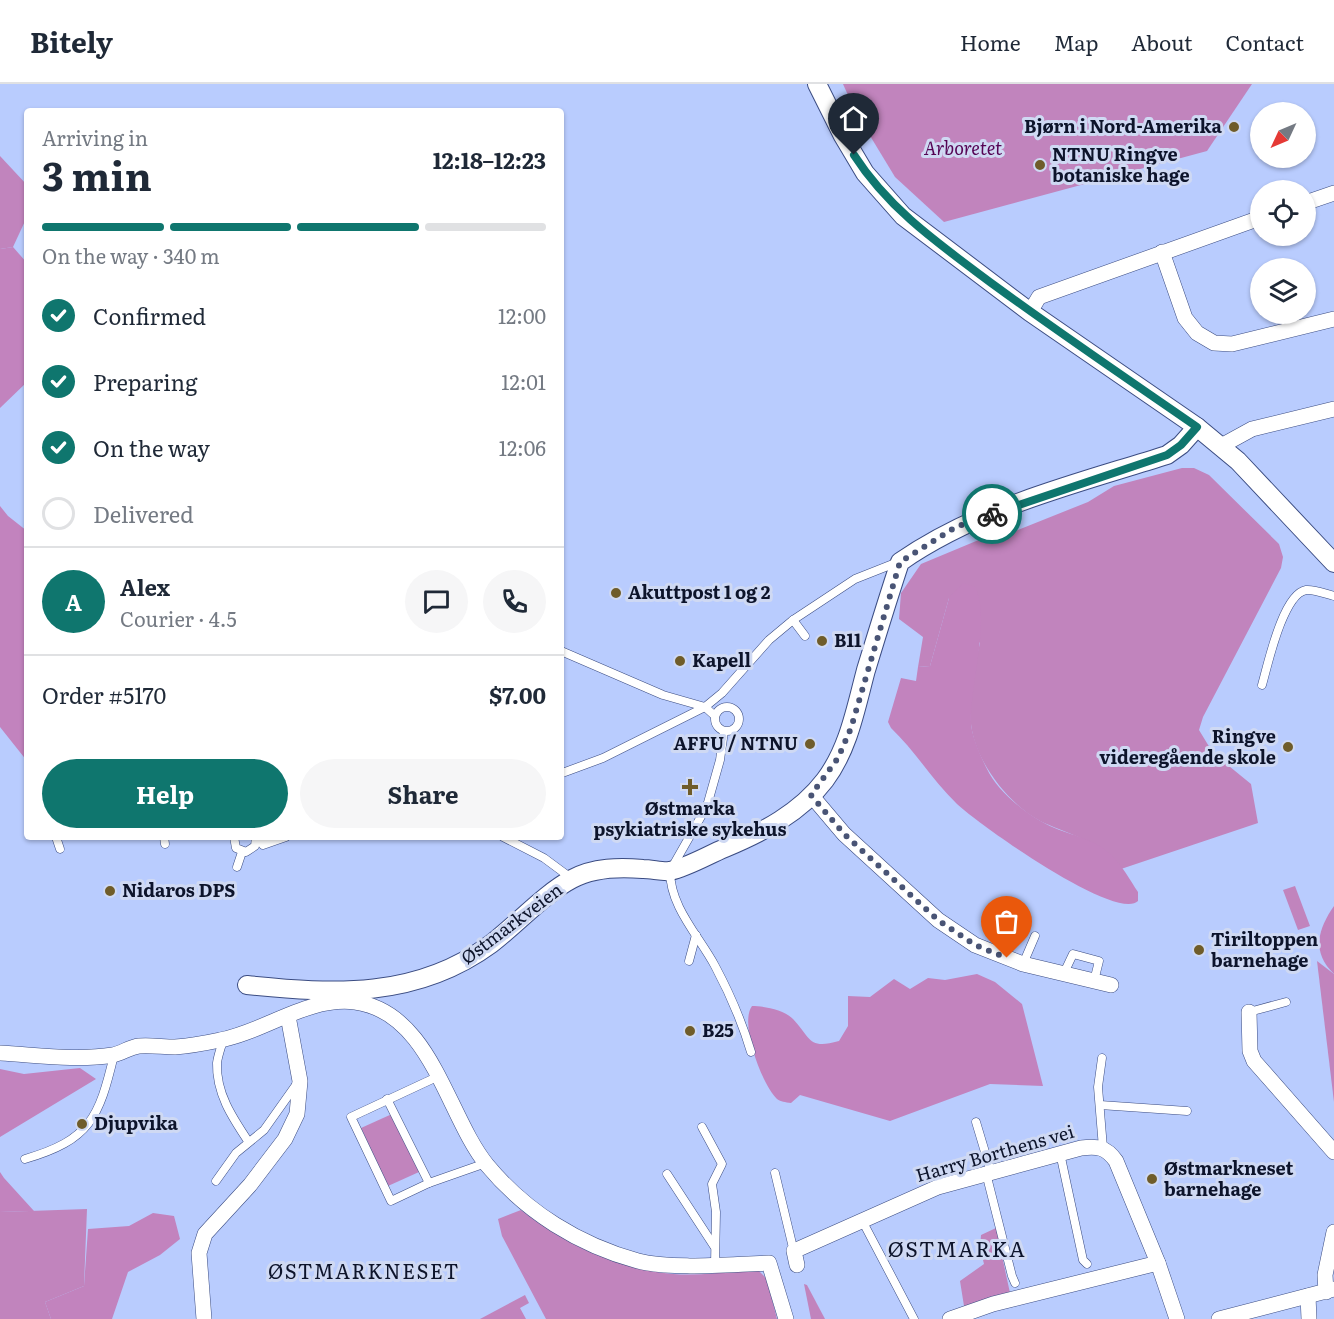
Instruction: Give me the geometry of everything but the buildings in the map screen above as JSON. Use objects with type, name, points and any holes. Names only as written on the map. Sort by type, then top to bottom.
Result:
[{"type":"street","points":[[817,84],[854,155],[889,200],[922,232],[1030,312],[1221,446],[1334,563]]},
{"type":"street","points":[[1316,199],[1334,193]]},
{"type":"street","points":[[1030,312],[1039,297],[1250,221]]},
{"type":"street","points":[[1162,252],[1185,318],[1197,333],[1214,343],[1232,344],[1334,319]]},
{"type":"street","points":[[1221,446],[1252,429],[1334,409]]},
{"type":"street","points":[[900,562],[956,527],[1051,492],[1167,455],[1181,445],[1197,427]]},
{"type":"street","name":"Østmarkveien","points":[[247,985],[300,990],[358,990],[388,988],[418,981],[455,966],[490,945],[572,879],[597,870],[628,868],[670,871],[768,828],[789,815],[811,795],[838,758],[851,728],[900,562]]},
{"type":"street","points":[[811,795],[844,834],[938,920],[975,945],[1023,964],[1111,985]]},
{"type":"street","points":[[0,1053],[62,1056],[114,1055],[138,1046],[177,1047],[223,1040],[323,1005],[355,1002],[389,1015],[423,1049],[486,1163],[517,1198],[544,1219],[595,1245],[639,1261],[715,1265],[769,1263],[786,1319]]},
{"type":"street","points":[[1249,1012],[1250,1051],[1254,1061],[1334,1152]]},
{"type":"street","points":[[204,1319],[199,1248],[205,1234],[250,1185],[285,1139],[297,1114],[300,1082],[288,1016]]},
{"type":"street","name":"Harry Borthens vei","points":[[795,1258],[938,1187],[1081,1148],[1103,1148]]},
{"type":"street","points":[[1103,1148],[1109,1151],[1119,1167],[1158,1263],[1176,1319]]},
{"type":"street","points":[[1219,1319],[1330,1290],[1325,1275],[1334,1232]]},
{"type":"street","points":[[950,1319],[993,1304],[1158,1263]]},
{"type":"street","points":[[1308,1296],[1309,1319]]},
{"type":"lane","points":[[565,772],[603,758],[705,707],[722,693],[769,640],[793,620],[855,579],[900,562]]},
{"type":"lane","points":[[1262,685],[1285,610],[1297,594],[1308,590],[1334,596]]},
{"type":"lane","points":[[793,620],[805,636]]},
{"type":"lane","points":[[564,652],[663,695],[705,707],[715,716],[716,724],[724,731],[732,730],[738,724],[737,712],[731,707],[722,707],[715,716]]},
{"type":"lane","points":[[724,731],[720,760],[707,806],[670,871],[670,882],[678,906],[736,1008],[751,1052]]},
{"type":"lane","points":[[57,840],[60,849]]},
{"type":"lane","points":[[234,840],[235,846],[242,852]]},
{"type":"lane","points":[[242,852],[252,849],[256,840]]},
{"type":"lane","points":[[259,840],[263,845],[277,840]]},
{"type":"lane","points":[[509,840],[544,858],[572,879]]},
{"type":"lane","points":[[237,867],[242,852]]},
{"type":"lane","points":[[689,961],[696,935]]},
{"type":"lane","points":[[1023,964],[1035,936]]},
{"type":"lane","points":[[1249,1012],[1286,1002]]},
{"type":"lane","points":[[223,1040],[217,1062],[220,1089],[227,1109],[248,1141]]},
{"type":"lane","points":[[25,1159],[56,1150],[78,1136],[95,1117],[107,1084],[114,1055]]},
{"type":"lane","points":[[1102,1058],[1098,1087],[1103,1148]]},
{"type":"lane","points":[[439,1076],[351,1117],[391,1201],[429,1183],[486,1163]]},
{"type":"lane","points":[[216,1181],[248,1141],[264,1130],[300,1082]]},
{"type":"lane","points":[[387,1099],[429,1183]]},
{"type":"lane","points":[[1100,1105],[1187,1111]]},
{"type":"lane","points":[[976,1122],[1015,1283]]},
{"type":"lane","points":[[702,1127],[722,1164],[712,1184],[716,1212],[715,1265]]},
{"type":"lane","points":[[1060,1153],[1083,1260],[1087,1264]]},
{"type":"lane","points":[[775,1173],[795,1258]]},
{"type":"lane","points":[[668,1174],[715,1247]]},
{"type":"lane","points":[[865,1226],[914,1319]]},
{"type":"green space","name":"Arboretet","points":[[843,84],[1252,84],[1207,151],[944,222],[895,177],[855,111]]},
{"type":"green space","points":[[0,156],[24,182],[24,223],[13,247],[0,249]]},
{"type":"green space","points":[[1182,468],[1194,468],[1209,475],[1279,544],[1283,557],[1281,568],[1203,717],[1199,730],[1213,753],[1251,784],[1258,823],[1121,869],[1114,860],[1097,847],[1035,818],[1022,809],[998,784],[980,754],[971,724],[971,695],[980,643],[949,598],[930,666],[918,667],[923,637],[899,619],[901,593],[921,564],[993,534],[995,539],[1088,502],[1114,486]]},
{"type":"green space","points":[[1295,886],[1310,926],[1298,930],[1283,890]]},
{"type":"green space","points":[[1317,961],[1334,974],[1334,1102]]},
{"type":"green space","points":[[392,1114],[419,1172],[388,1186],[361,1128]]},
{"type":"green space","points":[[87,1209],[84,1286],[45,1302],[51,1319],[0,1319],[0,1212]]},
{"type":"green space","points":[[521,1210],[573,1243],[632,1267],[673,1274],[714,1273],[756,1268],[767,1279],[777,1319],[546,1319],[502,1236],[498,1219]]},
{"type":"green space","points":[[996,1228],[1010,1293],[964,1306],[960,1281],[984,1264],[980,1248],[981,1235]]},
{"type":"green space","points":[[804,1284],[807,1285],[825,1319],[811,1319]]},
{"type":"green space","points":[[525,1295],[529,1303],[520,1308],[526,1319],[480,1319]]},
{"type":"shaded area","points":[[13,247],[24,260],[24,385],[0,408],[0,249]]},
{"type":"shaded area","points":[[0,506],[24,529],[24,757],[0,727]]},
{"type":"shaded area","points":[[963,583],[975,587],[979,600],[981,634],[971,727],[987,769],[997,785],[1029,814],[1054,828],[1096,844],[1111,855],[1138,892],[1138,901],[1125,904],[1103,898],[1047,868],[991,831],[948,795],[891,728],[888,722],[901,678],[916,681],[918,667],[930,666],[949,598]]},
{"type":"shaded area","points":[[1334,906],[1334,974],[1322,957],[1319,940],[1324,923]]},
{"type":"shaded area","points":[[977,974],[995,982],[1022,1004],[1043,1086],[990,1084],[890,1121],[800,1095],[791,1103],[782,1101],[771,1092],[765,1081],[750,1039],[748,1026],[752,1006],[785,1013],[811,1041],[821,1044],[829,1043],[839,1041],[848,1026],[848,996],[870,997],[894,979],[910,989],[928,978],[945,980]]},
{"type":"shaded area","points":[[80,1068],[96,1079],[0,1137],[0,1069],[24,1074]]},
{"type":"shaded area","points":[[0,1172],[4,1178],[34,1211],[0,1212]]},
{"type":"shaded area","points":[[153,1213],[174,1216],[180,1239],[160,1255],[128,1272],[112,1319],[51,1319],[45,1302],[84,1286],[88,1229],[129,1226]]},
{"type":"way so far","points":[[992,514],[956,527],[900,562],[877,632],[851,728],[838,758],[825,779],[811,795],[844,834],[938,920],[975,945],[1007,958]]},
{"type":"place","name":"Bjørn i Nord-Amerika","points":[[1234,127]]},
{"type":"place","name":"NTNU Ringve botaniske hage","points":[[1040,165]]},
{"type":"place","name":"Akuttpost 1 og 2","points":[[616,593]]},
{"type":"place","name":"B11","points":[[822,641]]},
{"type":"place","name":"Kapell","points":[[680,661]]},
{"type":"place","name":"AFFU / NTNU","points":[[810,744]]},
{"type":"place","name":"Ringve videregående skole","points":[[1288,747]]},
{"type":"place","name":"Østmarka psykiatriske sykehus","points":[[690,787]]},
{"type":"place","name":"Nidaros DPS","points":[[110,891]]},
{"type":"place","name":"Tiriltoppen barnehage","points":[[1199,950]]},
{"type":"place","name":"B25","points":[[690,1031]]},
{"type":"place","name":"Djupvika","points":[[82,1124]]},
{"type":"place","name":"Østmarkneset barnehage","points":[[1152,1179]]},
{"type":"district","name":"ØSTMARKA","points":[[957,1250]]},
{"type":"district","name":"ØSTMARKNESET","points":[[364,1272]]},
{"type":"route","points":[[854,155],[865,173],[903,216],[922,232],[1030,312],[1197,427],[1181,445],[1167,455],[1051,492],[992,514]]}]
